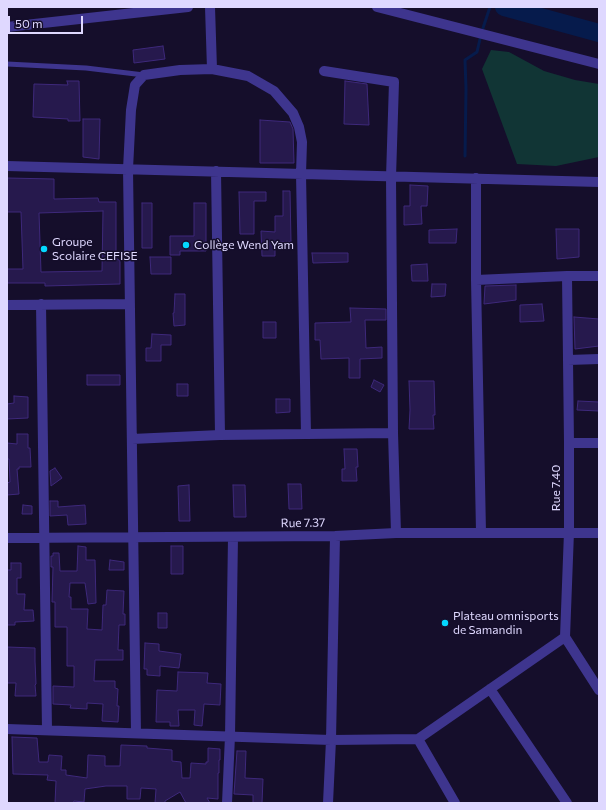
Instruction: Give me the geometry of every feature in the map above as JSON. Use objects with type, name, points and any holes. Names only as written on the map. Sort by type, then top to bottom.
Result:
[{"type":"street","points":[[7,27],[188,7]]},
{"type":"street","points":[[210,7],[212,69]]},
{"type":"street","points":[[377,7],[599,64]]},
{"type":"street","points":[[136,733],[128,169],[131,110],[135,84],[144,75],[180,70],[212,69],[248,76],[274,91],[293,113],[299,127],[302,142],[301,174],[306,434]]},
{"type":"street","points":[[324,71],[394,82],[391,177],[393,433],[396,533]]},
{"type":"street","points":[[7,166],[599,182]]},
{"type":"street","points":[[216,171],[220,435]]},
{"type":"street","points":[[476,178],[476,280],[481,532]]},
{"type":"street","name":"Rue 7.40","points":[[565,637],[569,532],[567,276]]},
{"type":"street","points":[[476,280],[599,276]]},
{"type":"street","points":[[41,304],[47,730]]},
{"type":"street","points":[[7,305],[130,304]]},
{"type":"street","points":[[568,360],[599,359]]},
{"type":"street","points":[[132,439],[220,435],[393,433]]},
{"type":"street","points":[[569,443],[599,443]]},
{"type":"street","name":"Rue 7.37","points":[[7,538],[335,536],[396,533],[599,532]]},
{"type":"street","points":[[328,803],[331,740],[335,536]]},
{"type":"street","points":[[227,803],[230,736],[233,537]]},
{"type":"street","points":[[7,729],[331,740],[418,739],[565,637],[599,690]]},
{"type":"street","points":[[490,689],[567,803]]},
{"type":"street","points":[[418,739],[455,803]]},
{"type":"lane","points":[[7,64],[86,68],[144,75]]},
{"type":"green space","points":[[491,50],[509,52],[544,71],[575,80],[599,84],[599,157],[556,166],[517,164],[482,69]]},
{"type":"building","points":[[163,46],[165,59],[134,63],[133,50]]},
{"type":"building","points":[[67,81],[79,81],[80,121],[33,117],[34,84],[68,85]]},
{"type":"building","points":[[345,81],[367,84],[369,125],[344,124]]},
{"type":"building","points":[[83,119],[100,119],[99,159],[83,157]]},
{"type":"building","points":[[260,120],[290,122],[293,129],[294,163],[260,163]]},
{"type":"building","points":[[7,178],[54,179],[54,199],[98,198],[99,202],[116,202],[116,258],[120,261],[120,284],[45,286],[45,283],[7,283],[7,269],[23,269],[21,212],[7,212]],"holes":[[[103,211],[102,271],[41,272],[39,213]]]},
{"type":"building","points":[[410,185],[428,186],[427,206],[421,206],[422,224],[404,225],[404,206],[410,206]]},
{"type":"building","points":[[283,191],[290,191],[291,242],[275,242],[275,256],[262,256],[261,231],[275,232],[275,216],[283,216]]},
{"type":"building","points":[[239,192],[266,192],[266,201],[254,201],[254,234],[240,234]]},
{"type":"building","points":[[142,203],[152,203],[152,248],[142,248]]},
{"type":"building","points":[[194,203],[206,203],[206,251],[180,251],[180,255],[170,255],[170,236],[194,236]]},
{"type":"building","points":[[457,229],[456,243],[429,243],[429,230]]},
{"type":"building","points":[[556,229],[579,229],[579,257],[557,259]]},
{"type":"building","points":[[312,253],[348,253],[348,262],[313,263]]},
{"type":"building","points":[[150,257],[171,257],[171,274],[151,274]]},
{"type":"building","points":[[427,264],[428,281],[412,281],[411,265]]},
{"type":"building","points":[[432,284],[446,284],[445,296],[431,297]]},
{"type":"building","points":[[516,285],[516,300],[484,304],[485,286]]},
{"type":"building","points":[[175,294],[185,294],[185,325],[174,326],[173,313]]},
{"type":"building","points":[[542,304],[544,321],[520,322],[520,305]]},
{"type":"building","points":[[350,308],[386,309],[386,320],[365,320],[366,348],[382,347],[382,358],[360,359],[360,378],[349,378],[349,358],[321,359],[320,340],[315,340],[315,323],[351,322]]},
{"type":"building","points":[[574,317],[599,319],[599,346],[575,349]]},
{"type":"building","points":[[263,322],[276,322],[276,338],[263,338]]},
{"type":"building","points":[[152,334],[171,335],[171,345],[161,345],[161,361],[146,361],[146,348],[151,348]]},
{"type":"building","points":[[87,375],[120,375],[120,385],[87,385]]},
{"type":"building","points":[[374,380],[384,385],[380,392],[371,387]]},
{"type":"building","points":[[409,381],[434,381],[434,429],[409,429]]},
{"type":"building","points":[[177,384],[188,384],[188,396],[177,396]]},
{"type":"building","points":[[14,396],[28,397],[28,418],[7,419],[7,404],[14,403]]},
{"type":"building","points":[[276,399],[290,399],[290,412],[276,413]]},
{"type":"building","points":[[578,401],[599,402],[599,411],[577,410]]},
{"type":"building","points":[[17,434],[28,434],[28,448],[30,448],[31,467],[19,467],[19,469],[17,469],[19,494],[7,495],[7,483],[10,482],[9,459],[7,459],[7,443],[17,444]]},
{"type":"building","points":[[344,449],[357,449],[357,481],[342,481],[342,469],[345,469]]},
{"type":"building","points":[[55,468],[62,478],[51,486],[50,471]]},
{"type":"building","points":[[288,484],[301,484],[302,509],[289,509]]},
{"type":"building","points":[[189,485],[190,521],[179,521],[178,486]]},
{"type":"building","points":[[233,485],[245,485],[246,517],[234,517]]},
{"type":"building","points":[[50,501],[58,501],[58,507],[85,505],[86,524],[68,525],[67,515],[50,516]]},
{"type":"building","points":[[23,505],[32,506],[32,514],[22,514]]},
{"type":"building","points":[[78,546],[86,547],[86,560],[95,560],[96,603],[88,604],[85,583],[70,583],[69,597],[71,597],[71,609],[88,609],[87,629],[102,630],[103,605],[106,605],[107,590],[124,591],[123,614],[125,614],[125,625],[119,625],[118,650],[123,650],[123,660],[95,660],[94,681],[115,681],[115,688],[118,689],[118,722],[102,721],[103,704],[87,703],[87,709],[70,708],[71,705],[53,704],[53,686],[74,687],[74,666],[67,666],[67,627],[55,627],[55,602],[52,602],[53,567],[51,567],[51,556],[53,556],[53,553],[59,553],[60,571],[77,571]]},
{"type":"building","points":[[171,546],[183,546],[183,574],[171,574]]},
{"type":"building","points":[[110,560],[124,562],[124,570],[109,570]]},
{"type":"building","points":[[11,563],[21,563],[21,578],[17,578],[17,594],[25,594],[24,610],[33,610],[34,621],[15,622],[15,625],[7,625],[7,570],[11,570]]},
{"type":"building","points":[[158,613],[167,613],[167,628],[158,628]]},
{"type":"building","points":[[145,643],[159,644],[159,651],[181,654],[179,668],[160,666],[160,676],[147,675],[147,669],[144,669]]},
{"type":"building","points":[[7,647],[35,648],[36,696],[15,696],[16,683],[7,683]]},
{"type":"building","points":[[178,672],[208,673],[207,683],[221,684],[220,705],[204,704],[202,726],[194,725],[195,710],[178,710],[179,726],[170,726],[170,722],[156,722],[157,690],[177,691]]},
{"type":"building","points":[[12,737],[37,738],[39,762],[48,762],[49,755],[62,756],[61,770],[66,770],[66,775],[87,778],[88,755],[105,756],[105,766],[120,766],[121,745],[147,746],[147,748],[172,750],[172,761],[181,762],[182,778],[190,778],[191,763],[206,764],[206,762],[208,762],[208,748],[220,749],[218,799],[207,798],[210,803],[186,803],[180,792],[165,801],[165,803],[155,803],[156,789],[141,788],[140,799],[127,799],[127,786],[106,786],[85,789],[84,802],[74,801],[73,803],[55,803],[56,781],[47,780],[48,775],[13,774]]},
{"type":"building","points":[[237,751],[246,751],[245,778],[263,779],[262,803],[253,803],[253,795],[234,794]]},
{"type":"waterway","points":[[483,28],[490,7]]},
{"type":"waterway","points":[[504,7],[599,33]]},
{"type":"waterway","points":[[465,156],[465,60],[477,52],[480,39]]},
{"type":"place","name":"Collège Wend Yam","points":[[186,245]]},
{"type":"place","name":"Groupe Scolaire CEFISE","points":[[44,249]]},
{"type":"place","name":"Plateau omnisports de Samandin","points":[[445,623]]}]
